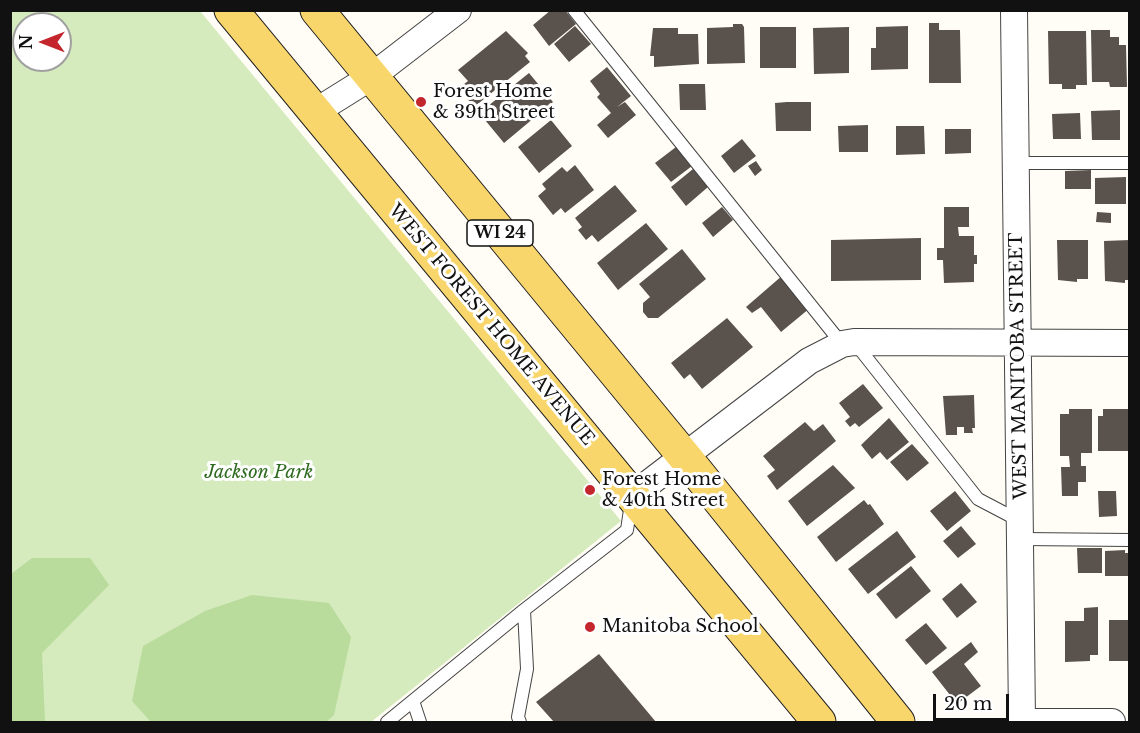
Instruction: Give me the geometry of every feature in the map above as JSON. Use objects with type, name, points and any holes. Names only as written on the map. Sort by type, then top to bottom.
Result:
[{"type":"main road","name":"WEST FOREST HOME AVENUE","points":[[231,10],[819,723]]},
{"type":"main road","name":"WI 24","points":[[317,10],[684,456],[898,723]]},
{"type":"street","points":[[315,112],[371,77],[458,10]]},
{"type":"street","name":"WEST MANITOBA STREET","points":[[1014,10],[1022,722]]},
{"type":"street","points":[[632,496],[810,361],[848,343],[1130,343]]},
{"type":"street","points":[[1022,722],[1112,723]]},
{"type":"lane","points":[[574,10],[978,499],[1021,531],[1130,540]]},
{"type":"lane","points":[[1017,163],[1130,163]]},
{"type":"lane","points":[[387,723],[524,610],[627,530],[632,496]]},
{"type":"lane","points":[[520,723],[518,717],[527,669],[524,610]]},
{"type":"lane","points":[[413,701],[420,723]]},
{"type":"green space","name":"Jackson Park","points":[[10,11],[200,11],[621,521],[371,722],[11,722]]},
{"type":"green space","points":[[32,558],[90,558],[109,585],[42,653],[45,722],[11,722],[11,574]]},
{"type":"green space","points":[[252,595],[329,603],[351,637],[334,715],[326,722],[151,722],[132,701],[143,646],[205,611]]},
{"type":"building","points":[[551,10],[565,10],[576,24],[549,46],[533,25]]},
{"type":"building","points":[[929,23],[939,23],[939,30],[960,30],[961,83],[929,83]]},
{"type":"building","points":[[733,24],[742,24],[744,27],[745,63],[707,64],[707,28],[733,27]]},
{"type":"building","points":[[575,26],[591,44],[569,62],[554,44]]},
{"type":"building","points":[[908,26],[908,69],[871,70],[871,48],[876,48],[876,27]]},
{"type":"building","points":[[760,27],[796,27],[796,68],[760,68]]},
{"type":"building","points":[[849,27],[849,73],[814,74],[813,28]]},
{"type":"building","points":[[653,28],[678,28],[678,34],[698,34],[699,64],[654,67],[654,56],[650,56]]},
{"type":"building","points":[[1091,30],[1110,30],[1110,37],[1119,37],[1119,45],[1126,45],[1127,87],[1110,87],[1109,82],[1092,82]]},
{"type":"building","points":[[506,31],[528,53],[525,56],[530,62],[474,107],[459,88],[468,81],[458,70]]},
{"type":"building","points":[[1048,31],[1086,31],[1087,85],[1076,85],[1076,89],[1062,89],[1062,84],[1049,84]]},
{"type":"building","points":[[607,67],[631,96],[617,107],[625,102],[636,115],[608,138],[597,125],[611,113],[597,97],[600,94],[590,81]]},
{"type":"building","points":[[529,73],[553,102],[504,143],[485,120],[488,117],[483,110]]},
{"type":"building","points":[[679,84],[705,84],[706,110],[680,110]]},
{"type":"building","points":[[811,102],[811,131],[776,131],[775,103]]},
{"type":"building","points":[[1120,110],[1120,140],[1092,140],[1091,111]]},
{"type":"building","points":[[1080,113],[1081,139],[1053,139],[1052,114]]},
{"type":"building","points":[[551,120],[572,146],[539,173],[518,147]]},
{"type":"building","points":[[868,125],[868,152],[839,152],[838,126]]},
{"type":"building","points":[[896,126],[924,126],[925,154],[896,155]]},
{"type":"building","points":[[945,129],[971,129],[971,153],[945,154]]},
{"type":"building","points":[[742,139],[756,156],[734,173],[721,156]]},
{"type":"building","points":[[676,147],[692,166],[671,182],[655,163]]},
{"type":"building","points":[[756,161],[762,170],[755,176],[748,166]]},
{"type":"building","points":[[575,165],[594,190],[565,213],[561,208],[553,215],[538,196],[546,189],[542,184],[562,167],[567,172]]},
{"type":"building","points":[[693,169],[708,187],[686,206],[671,187]]},
{"type":"building","points":[[1091,170],[1091,189],[1065,189],[1065,171]]},
{"type":"building","points":[[1126,177],[1126,204],[1095,204],[1095,178]]},
{"type":"building","points":[[615,185],[637,211],[598,242],[592,235],[586,240],[578,230],[582,227],[575,218]]},
{"type":"building","points":[[722,207],[733,220],[713,237],[702,223]]},
{"type":"building","points":[[944,207],[969,207],[969,227],[958,227],[959,236],[974,236],[974,255],[977,255],[977,264],[974,264],[974,282],[944,283],[943,260],[937,260],[937,248],[944,248]]},
{"type":"building","points":[[1097,212],[1111,213],[1111,223],[1096,222]]},
{"type":"building","points":[[646,223],[668,249],[618,290],[597,263]]},
{"type":"building","points":[[921,238],[921,280],[831,281],[831,240]]},
{"type":"building","points":[[1057,240],[1088,240],[1088,279],[1077,279],[1077,282],[1058,280]]},
{"type":"building","points":[[1130,240],[1130,280],[1125,280],[1125,283],[1105,281],[1104,241]]},
{"type":"building","points":[[682,249],[706,279],[658,318],[648,318],[643,312],[643,303],[650,297],[639,284]]},
{"type":"building","points":[[783,275],[810,308],[781,332],[761,307],[752,313],[746,307]]},
{"type":"building","points":[[727,318],[753,347],[702,389],[690,374],[684,379],[671,363]]},
{"type":"building","points":[[863,384],[883,408],[859,427],[855,423],[850,427],[845,421],[850,417],[839,403]]},
{"type":"building","points":[[974,395],[975,428],[972,428],[973,433],[964,433],[964,427],[957,427],[957,435],[946,435],[943,396]]},
{"type":"building","points":[[1069,409],[1092,409],[1092,453],[1081,453],[1081,466],[1086,466],[1086,482],[1078,482],[1078,496],[1062,496],[1061,467],[1070,467],[1069,456],[1060,456],[1060,414],[1069,414]]},
{"type":"building","points":[[1103,409],[1129,409],[1129,451],[1098,451],[1098,416],[1103,416]]},
{"type":"building","points":[[889,418],[909,442],[887,460],[880,452],[872,459],[861,445]]},
{"type":"building","points":[[805,422],[814,431],[823,424],[836,441],[777,490],[767,476],[775,470],[763,456]]},
{"type":"building","points":[[912,444],[929,463],[907,481],[890,462]]},
{"type":"building","points":[[833,465],[855,488],[807,526],[788,501]]},
{"type":"building","points":[[955,491],[971,511],[947,531],[930,511]]},
{"type":"building","points":[[1098,491],[1116,491],[1117,516],[1099,517]]},
{"type":"building","points":[[864,500],[868,505],[870,504],[884,524],[836,562],[817,537]]},
{"type":"building","points":[[961,526],[976,544],[958,558],[943,541]]},
{"type":"building","points":[[897,531],[916,557],[868,594],[848,569]]},
{"type":"building","points":[[1077,548],[1102,548],[1102,573],[1078,573]]},
{"type":"building","points":[[1125,550],[1125,553],[1129,553],[1129,576],[1105,576],[1105,551]]},
{"type":"building","points":[[911,566],[931,591],[896,619],[876,594]]},
{"type":"building","points":[[961,583],[977,602],[957,618],[942,599]]},
{"type":"building","points":[[1098,607],[1098,655],[1090,655],[1090,661],[1065,662],[1065,621],[1084,621],[1084,608]]},
{"type":"building","points":[[1109,620],[1129,620],[1130,661],[1109,661]]},
{"type":"building","points":[[926,623],[947,648],[926,665],[905,640]]},
{"type":"building","points":[[971,642],[978,652],[964,664],[981,686],[957,704],[932,672]]},
{"type":"building","points":[[599,654],[656,722],[554,722],[536,702]]},
{"type":"place","name":"Forest Home & 39th Street","points":[[421,102]]},
{"type":"place","name":"Forest Home & 40th Street","points":[[590,490]]},
{"type":"place","name":"Manitoba School","points":[[590,627]]}]
